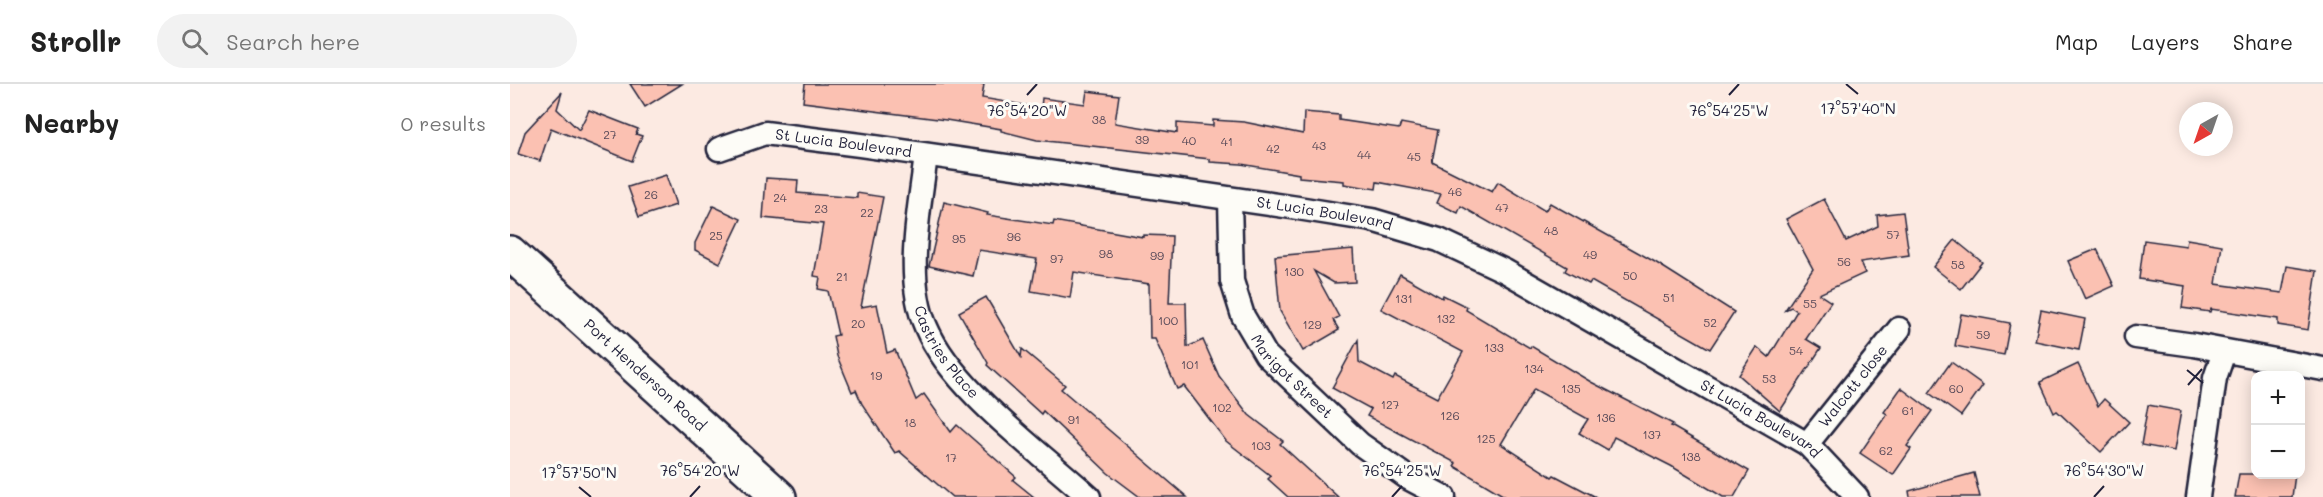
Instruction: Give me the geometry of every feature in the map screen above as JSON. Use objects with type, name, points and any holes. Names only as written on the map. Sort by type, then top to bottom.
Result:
[{"type":"street","name":"St Lucia Boulevard","points":[[719,150],[765,134],[1372,220],[1439,240],[1515,277],[1807,444],[1857,497]]},
{"type":"street","name":"Castries Place","points":[[926,155],[915,251],[918,289],[925,326],[944,362],[980,399],[1089,497]]},
{"type":"street","name":"Marigot Street","points":[[1230,200],[1232,282],[1243,316],[1266,355],[1360,444],[1408,478],[1444,497]]},
{"type":"street","name":"Port Henderson Road","points":[[510,253],[779,497]]},
{"type":"street","name":"Walcott close","points":[[1807,444],[1899,329]]},
{"type":"street","points":[[2136,337],[2194,345],[2323,369]]},
{"type":"street","points":[[2198,497],[2215,378],[2224,352]]},
{"type":"building","points":[[630,84],[682,84],[645,107]]},
{"type":"building","points":[[805,84],[984,84],[982,98],[1041,108],[1042,98],[1085,104],[1087,91],[1119,95],[1115,123],[1177,133],[1177,123],[1213,126],[1213,120],[1244,122],[1303,134],[1304,112],[1339,115],[1339,120],[1399,129],[1401,123],[1438,130],[1432,162],[1492,192],[1498,182],[1545,211],[1550,203],[1655,262],[1734,312],[1710,349],[1591,281],[1589,284],[1565,271],[1567,267],[1461,206],[1458,213],[1437,203],[1441,194],[1377,182],[1376,189],[1344,184],[1344,181],[1299,177],[1299,174],[1241,164],[1210,162],[1210,159],[1037,140],[1001,131],[1001,129],[946,120],[803,102]]},
{"type":"building","points":[[562,92],[557,109],[579,130],[589,110],[638,129],[636,134],[642,136],[632,161],[551,128],[540,161],[518,154],[525,132]]},
{"type":"building","points":[[666,175],[676,205],[639,217],[628,187]]},
{"type":"building","points":[[766,178],[798,180],[797,193],[857,198],[857,193],[883,197],[861,307],[877,304],[887,353],[895,350],[916,400],[924,394],[951,432],[957,425],[1016,477],[1013,480],[1034,497],[952,497],[899,451],[895,453],[862,404],[856,390],[852,392],[837,356],[833,336],[838,335],[828,291],[818,289],[820,277],[814,276],[823,224],[763,218]]},
{"type":"building","points":[[1824,199],[1846,241],[1878,226],[1877,215],[1903,212],[1909,255],[1860,262],[1865,273],[1819,294],[1831,302],[1806,339],[1821,348],[1780,411],[1739,375],[1757,347],[1769,357],[1797,311],[1791,307],[1785,310],[1813,269],[1786,219]]},
{"type":"building","points":[[944,202],[988,213],[987,215],[1053,225],[1054,221],[1143,237],[1143,235],[1172,236],[1169,303],[1186,303],[1187,347],[1203,340],[1219,376],[1249,415],[1283,441],[1280,444],[1338,497],[1288,497],[1268,479],[1271,476],[1226,441],[1184,386],[1177,389],[1155,339],[1150,339],[1149,284],[1074,272],[1070,298],[1031,291],[1037,259],[979,250],[973,276],[929,266]]},
{"type":"building","points":[[713,206],[741,219],[720,263],[695,250],[695,243]]},
{"type":"building","points":[[2187,239],[2222,245],[2216,284],[2282,293],[2287,266],[2317,271],[2308,330],[2278,325],[2278,319],[2211,309],[2210,312],[2182,308],[2185,286],[2139,279],[2144,240],[2186,246]]},
{"type":"building","points":[[1955,240],[1982,262],[1961,289],[1933,267]]},
{"type":"building","points":[[1353,249],[1355,282],[1334,283],[1314,271],[1339,317],[1333,320],[1339,330],[1303,351],[1280,311],[1275,256]]},
{"type":"building","points":[[2097,249],[2114,286],[2085,299],[2068,261]]},
{"type":"building","points":[[1400,274],[1442,298],[1443,295],[1467,307],[1466,310],[1530,348],[1531,346],[1591,382],[1673,424],[1671,426],[1749,471],[1734,497],[1723,497],[1671,466],[1614,437],[1608,450],[1579,433],[1588,419],[1534,389],[1501,444],[1552,477],[1554,475],[1596,497],[1506,497],[1454,466],[1456,463],[1367,416],[1371,409],[1332,388],[1358,340],[1359,362],[1393,380],[1395,376],[1437,398],[1463,352],[1381,309]]},
{"type":"building","points":[[986,297],[1021,357],[1022,349],[1065,385],[1061,389],[1187,497],[1140,497],[1108,473],[1043,411],[1041,414],[987,365],[988,363],[959,312]]},
{"type":"building","points":[[2041,310],[2085,319],[2079,350],[2035,341]]},
{"type":"building","points":[[1961,314],[2010,323],[2004,355],[1955,346]]},
{"type":"building","points":[[1951,362],[1983,385],[1961,416],[1929,393]]},
{"type":"building","points":[[2078,364],[2098,406],[2104,399],[2129,422],[2101,452],[2057,411],[2054,413],[2040,382]]},
{"type":"building","points":[[1901,388],[1932,411],[1907,446],[1911,449],[1893,475],[1860,453],[1887,414],[1884,412]]},
{"type":"building","points":[[2148,405],[2181,411],[2174,451],[2141,445]]},
{"type":"building","points":[[1974,473],[1980,497],[1910,497],[1909,491]]},
{"type":"building","points":[[2239,474],[2251,474],[2251,479],[2294,479],[2292,497],[2235,497]]}]
